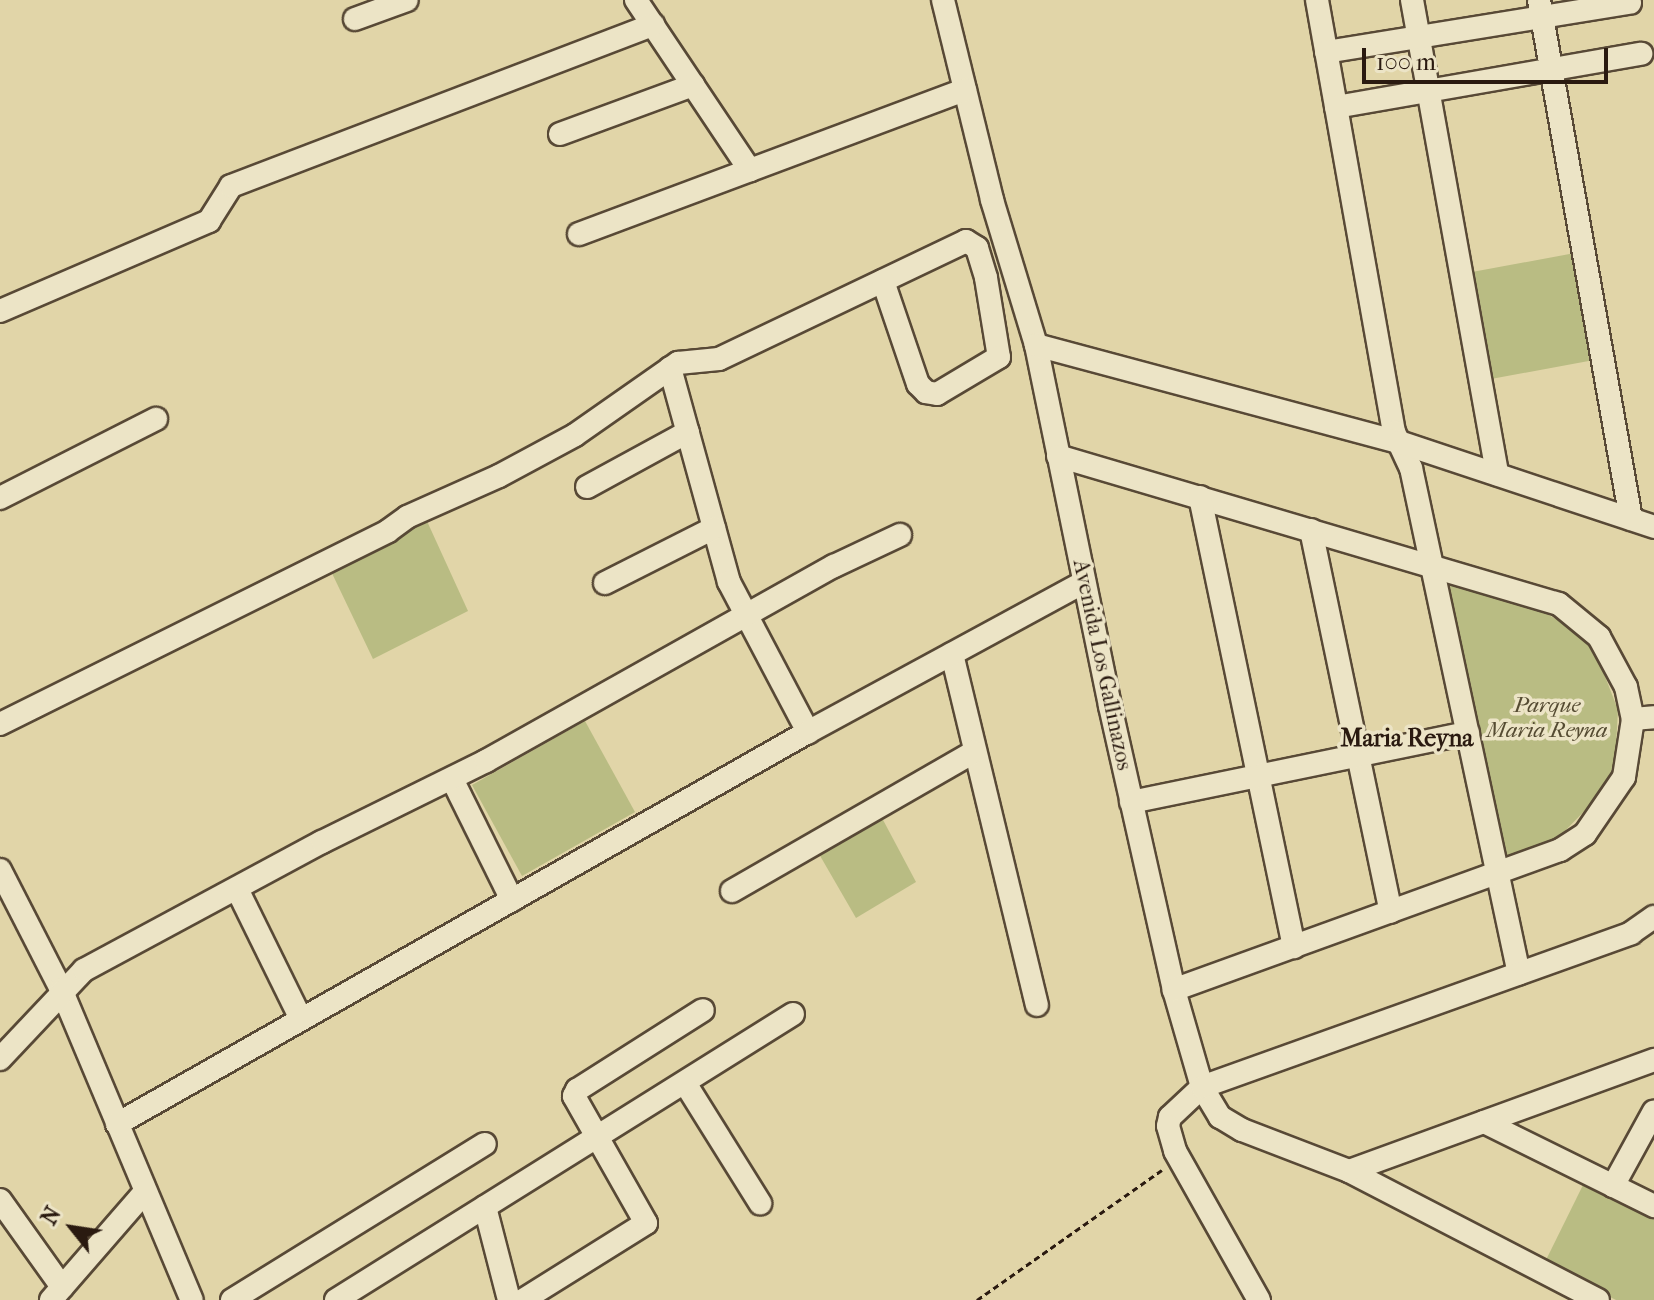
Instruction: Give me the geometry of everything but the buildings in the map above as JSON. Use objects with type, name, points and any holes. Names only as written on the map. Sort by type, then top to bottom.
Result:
[{"type":"street","points":[[355,19],[407,0]]},
{"type":"street","points":[[636,0],[750,170]]},
{"type":"street","name":"Avenida Los Gallinazos","points":[[943,0],[1036,345],[1058,456],[1074,588],[1131,802],[1174,990],[1202,1087],[1220,1117],[1242,1130],[1349,1171],[1598,1300]]},
{"type":"street","points":[[1317,0],[1399,442],[1411,468],[1433,565],[1519,974]]},
{"type":"street","points":[[1412,0],[1497,474]]},
{"type":"street","points":[[1326,52],[1419,37],[1541,8],[1630,3]]},
{"type":"street","points":[[1541,8],[1646,526]]},
{"type":"street","points":[[0,311],[209,221],[231,186],[653,25]]},
{"type":"street","points":[[1336,107],[1641,54]]},
{"type":"street","points":[[560,134],[693,85]]},
{"type":"street","points":[[579,234],[965,90]]},
{"type":"street","points":[[0,724],[388,531],[407,517],[499,476],[575,435],[670,368],[719,359],[883,281],[972,243],[986,278],[999,357],[937,394],[926,392],[918,384],[883,281]]},
{"type":"street","points":[[1036,345],[1399,442],[1646,526]]},
{"type":"street","points":[[670,368],[729,582],[808,732]]},
{"type":"street","points":[[0,498],[156,419]]},
{"type":"street","points":[[587,487],[688,432]]},
{"type":"street","points":[[1058,456],[1533,594],[1582,619],[1615,660],[1644,718],[1624,777],[1585,834],[1560,850],[1174,990]]},
{"type":"street","points":[[1200,497],[1294,947]]},
{"type":"street","points":[[605,583],[714,528]]},
{"type":"street","points":[[1311,530],[1391,912]]},
{"type":"street","points":[[0,1059],[61,989],[84,970],[452,779],[746,618],[834,566],[900,535]]},
{"type":"street","points":[[117,1124],[808,732],[1074,588]]},
{"type":"street","points":[[952,654],[1037,1005]]},
{"type":"street","points":[[1131,802],[1468,733]]},
{"type":"street","points":[[732,891],[974,752]]},
{"type":"street","points":[[452,779],[512,900]]},
{"type":"street","points":[[0,870],[61,989],[192,1300]]},
{"type":"street","points":[[237,889],[301,1019]]},
{"type":"street","points":[[1631,933],[1654,917]]},
{"type":"street","points":[[1259,1300],[1179,1158],[1170,1117],[1202,1087],[1654,925]]},
{"type":"street","points":[[523,1300],[646,1223],[574,1096],[577,1090],[703,1010]]},
{"type":"street","points":[[336,1300],[793,1014]]},
{"type":"street","points":[[1349,1171],[1654,1060]]},
{"type":"street","points":[[685,1083],[760,1203]]},
{"type":"street","points":[[1613,1186],[1654,1111]]},
{"type":"street","points":[[1484,1122],[1654,1206]]},
{"type":"street","points":[[232,1300],[485,1144]]},
{"type":"street","points":[[0,1200],[57,1294],[145,1192]]},
{"type":"street","points":[[485,1207],[509,1300]]},
{"type":"path","points":[[977,1300],[1179,1158]]},
{"type":"green space","points":[[1575,253],[1594,360],[1491,379],[1472,272]]},
{"type":"green space","points":[[426,519],[468,611],[373,659],[329,567]]},
{"type":"green space","name":"Parque Maria Reyna","points":[[1448,583],[1542,611],[1573,629],[1596,653],[1618,710],[1615,763],[1603,792],[1558,838],[1505,859]]},
{"type":"green space","points":[[585,721],[635,812],[522,876],[472,785]]},
{"type":"green space","points":[[882,818],[916,882],[856,918],[819,854]]},
{"type":"green space","points":[[1584,1183],[1654,1218],[1654,1300],[1616,1300],[1544,1264]]},
{"type":"district","name":"Maria Reyna","points":[[1407,739]]}]
